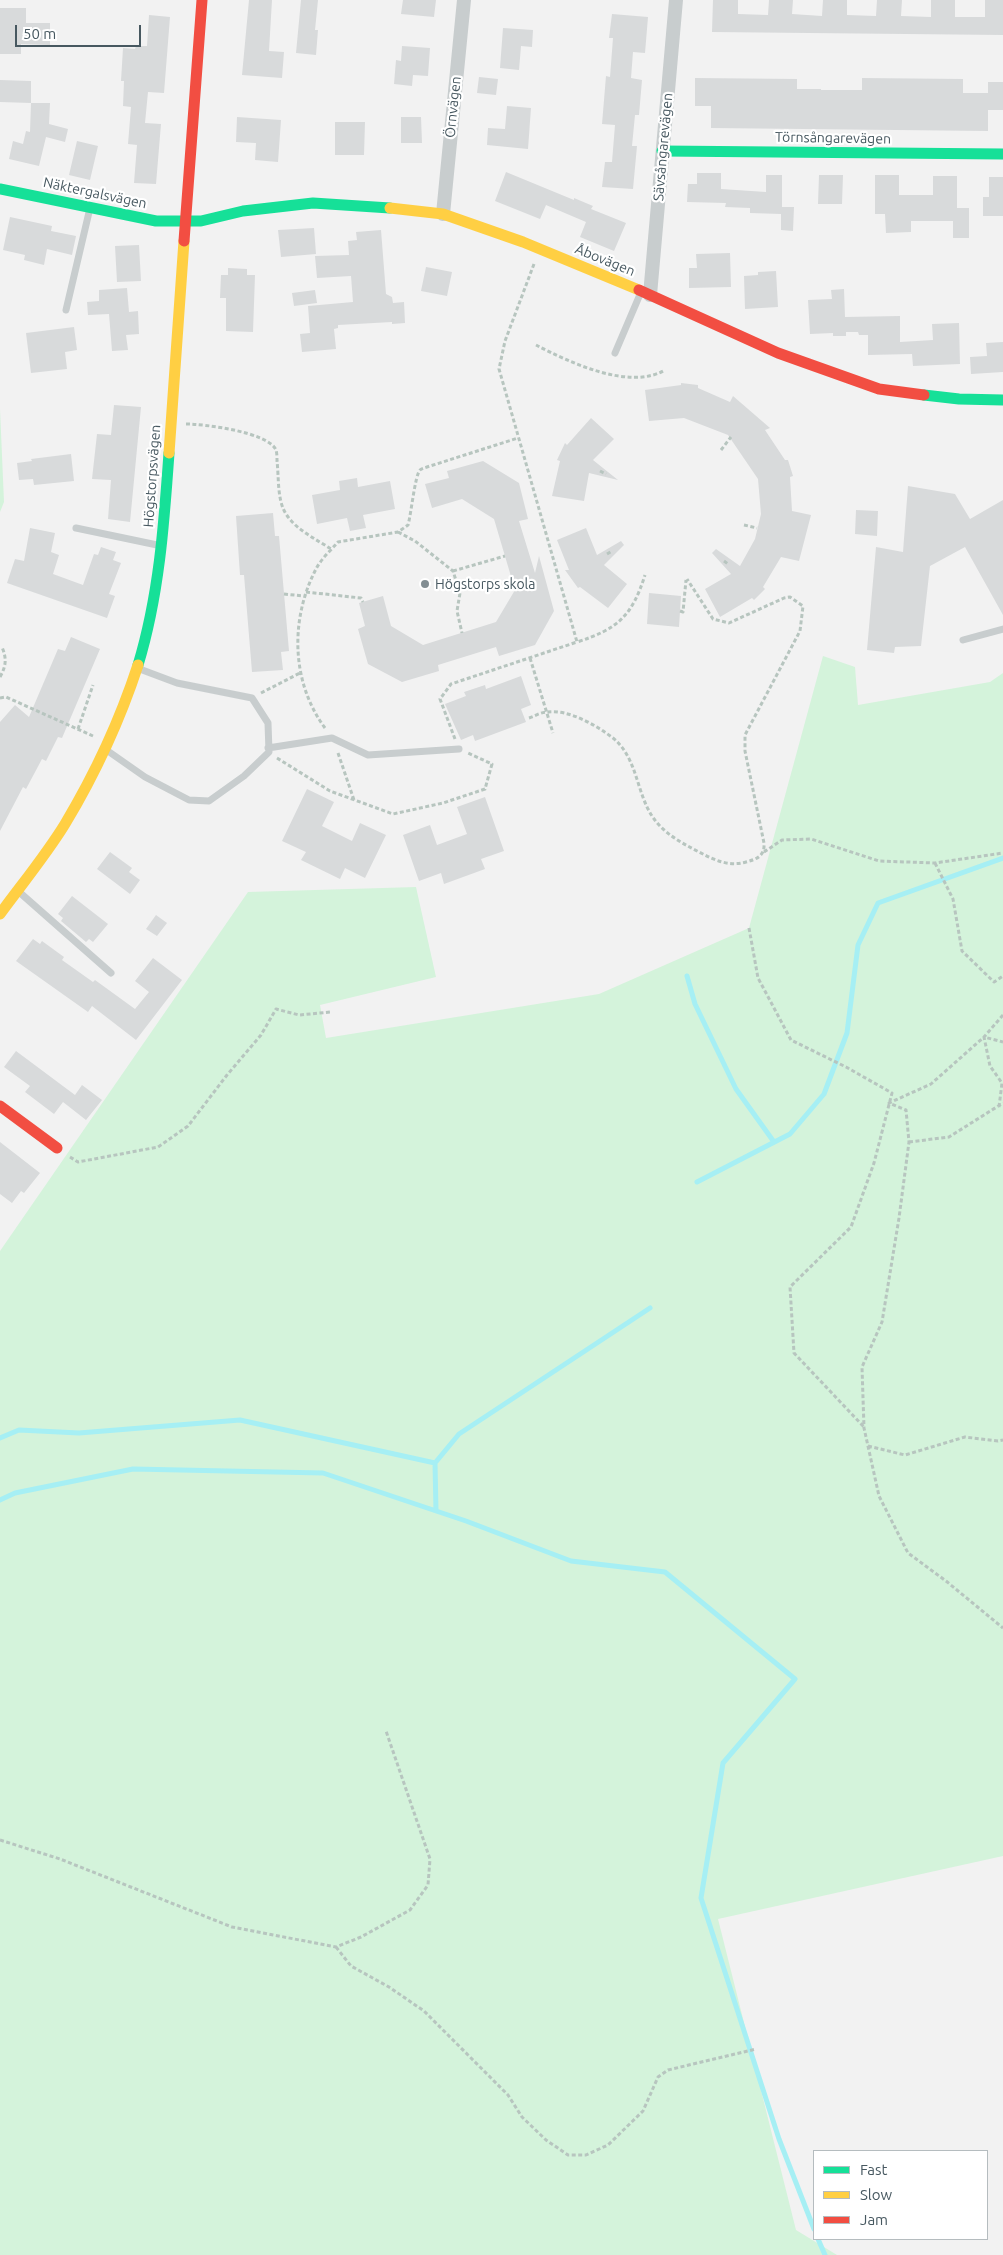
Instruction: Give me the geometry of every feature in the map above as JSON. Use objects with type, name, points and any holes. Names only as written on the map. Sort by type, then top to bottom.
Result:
[{"type":"street","name":"Högstorpsvägen","points":[[0,914],[64,826],[106,746],[125,706],[148,628],[162,546],[202,0]]},
{"type":"street","name":"Örnvägen","points":[[443,214],[464,0]]},
{"type":"street","name":"Sävsångarevägen","points":[[645,293],[662,151],[676,0]]},
{"type":"street","name":"Törnsångarevägen","points":[[662,151],[1003,154]]},
{"type":"street","name":"Näktergalsvägen","points":[[0,189],[156,221],[185,222]]},
{"type":"street","name":"Åbovägen","points":[[185,222],[201,221],[243,211],[312,203],[367,206],[443,214],[645,293],[778,353],[878,389],[959,399],[1003,400]]},
{"type":"street","points":[[0,1106],[57,1148]]},
{"type":"lane","points":[[66,310],[90,208]]},
{"type":"lane","points":[[615,353],[645,293]]},
{"type":"lane","points":[[76,528],[162,546]]},
{"type":"lane","points":[[963,640],[1003,629]]},
{"type":"lane","points":[[136,668],[177,683],[252,698],[268,723],[268,750]]},
{"type":"lane","points":[[106,746],[146,777],[189,800],[209,801],[244,776],[268,750],[332,738],[368,754],[459,749]]},
{"type":"lane","points":[[18,891],[111,973]]},
{"type":"path","points":[[539,250],[505,341],[500,369],[577,642]]},
{"type":"path","points":[[536,345],[581,366],[616,375],[644,377],[658,375],[665,370]]},
{"type":"path","points":[[183,424],[196,424],[253,434],[268,441],[276,450],[279,492],[286,514],[301,530],[331,549]]},
{"type":"path","points":[[354,800],[332,738],[314,714],[300,673],[297,637],[304,596],[317,567],[338,542],[398,532],[408,525],[413,510],[416,479],[419,471],[427,466],[518,438]]},
{"type":"path","points":[[721,450],[731,438]]},
{"type":"path","points":[[600,471],[606,474]]},
{"type":"path","points":[[744,525],[757,528]]},
{"type":"path","points":[[398,532],[415,541],[452,571],[460,593],[457,611],[462,633]]},
{"type":"path","points":[[607,554],[612,551]]},
{"type":"path","points":[[452,571],[505,556]]},
{"type":"path","points":[[724,561],[728,564]]},
{"type":"path","points":[[268,750],[330,791],[393,814],[443,803],[485,788],[492,764],[459,749],[440,699],[444,692],[451,684],[597,636],[609,629],[631,610],[645,575]]},
{"type":"path","points":[[529,718],[546,712],[563,712],[582,720],[614,739],[626,753],[648,810],[671,838],[727,864],[745,863],[760,857],[763,852],[764,843],[745,751],[745,735],[800,631],[803,606],[790,598],[784,598],[729,623],[720,622],[713,619],[686,580],[683,612],[680,611]]},
{"type":"path","points":[[306,592],[361,598],[363,602]]},
{"type":"path","points":[[284,594],[304,596]]},
{"type":"path","points":[[0,677],[5,666],[6,655],[2,648]]},
{"type":"path","points":[[530,658],[553,733]]},
{"type":"path","points":[[252,698],[300,673]]},
{"type":"path","points":[[78,729],[93,685]]},
{"type":"path","points":[[0,698],[6,697],[78,729],[106,746]]},
{"type":"path","points":[[763,852],[782,840],[811,838],[879,861],[935,864],[1003,853]]},
{"type":"path","points":[[935,864],[953,900],[962,951],[994,982],[1003,976]]},
{"type":"path","points":[[749,928],[758,978],[792,1040],[892,1093],[874,1163],[851,1227],[790,1287],[794,1353],[864,1428]]},
{"type":"path","points":[[57,1148],[78,1162],[158,1148],[188,1126],[227,1075],[262,1035],[276,1009],[299,1015],[330,1012]]},
{"type":"path","points":[[889,1103],[931,1084],[984,1037],[1003,1015]]},
{"type":"path","points":[[984,1037],[1003,1042]]},
{"type":"path","points":[[984,1037],[990,1066],[1002,1083],[999,1107]]},
{"type":"path","points":[[889,1103],[906,1110],[909,1142],[882,1322],[862,1367],[864,1428],[879,1496],[908,1553],[946,1581],[1003,1628]]},
{"type":"path","points":[[909,1142],[949,1137],[1003,1103]]},
{"type":"path","points":[[868,1446],[904,1455],[965,1437],[1003,1440]]},
{"type":"path","points":[[0,1840],[60,1859],[232,1927],[336,1947],[362,1937],[410,1910],[428,1885],[430,1859],[386,1731]]},
{"type":"path","points":[[336,1947],[351,1966],[389,1987],[424,2012],[508,2095],[522,2117],[546,2140],[568,2155],[586,2155],[608,2145],[643,2111],[658,2078],[668,2070],[756,2049]]},
{"type":"green space","points":[[0,409],[4,502],[0,512]]},
{"type":"green space","points":[[823,656],[855,667],[858,705],[990,682],[1003,673],[1003,1856],[718,1919],[796,2230],[837,2255],[0,2255],[0,1251],[248,892],[416,887],[436,977],[320,1005],[326,1038],[599,994],[749,928]]},
{"type":"building","points":[[249,0],[272,0],[269,51],[284,52],[282,78],[242,75]]},
{"type":"building","points":[[301,0],[318,0],[315,30],[318,30],[316,55],[296,53]]},
{"type":"building","points":[[403,0],[436,0],[434,17],[401,14]]},
{"type":"building","points":[[713,0],[738,0],[738,14],[768,15],[769,0],[793,0],[792,14],[822,16],[823,0],[847,0],[847,15],[876,16],[877,0],[902,0],[901,16],[931,17],[931,0],[955,0],[955,17],[985,17],[985,0],[1003,0],[1003,35],[712,32]]},
{"type":"building","points":[[0,8],[26,8],[26,23],[50,23],[50,45],[21,44],[21,54],[0,54]]},
{"type":"building","points":[[612,14],[648,17],[645,53],[633,52],[631,78],[642,80],[639,115],[635,115],[632,146],[637,146],[633,189],[602,187],[605,162],[612,162],[615,125],[602,124],[606,76],[610,77],[613,38],[609,38]]},
{"type":"building","points":[[149,15],[170,17],[164,93],[148,92],[145,123],[161,124],[156,184],[134,183],[137,145],[128,144],[131,107],[123,106],[124,81],[121,81],[123,48],[135,49],[136,46],[147,46]]},
{"type":"building","points":[[503,28],[533,30],[532,47],[521,46],[519,70],[500,68]]},
{"type":"building","points":[[402,46],[430,48],[428,76],[413,75],[412,86],[394,84],[396,60],[401,61]]},
{"type":"building","points":[[479,77],[498,79],[496,95],[477,93]]},
{"type":"building","points":[[695,78],[797,79],[797,89],[821,90],[862,90],[862,78],[963,79],[963,93],[988,93],[988,82],[1003,82],[1003,110],[988,110],[988,131],[711,128],[711,106],[695,106]]},
{"type":"building","points":[[0,80],[31,81],[31,103],[0,102]]},
{"type":"building","points":[[31,103],[50,103],[49,124],[68,129],[65,142],[46,137],[39,166],[9,159],[13,141],[23,144],[26,131],[30,132]]},
{"type":"building","points":[[507,106],[531,108],[528,149],[487,145],[488,128],[505,129]]},
{"type":"building","points":[[237,117],[281,120],[278,162],[255,160],[256,143],[236,142]]},
{"type":"building","points":[[401,117],[421,117],[422,143],[401,143]]},
{"type":"building","points":[[335,122],[365,122],[364,155],[335,155]]},
{"type":"building","points":[[77,141],[98,146],[90,180],[69,175]]},
{"type":"building","points":[[506,172],[593,206],[591,209],[626,223],[614,251],[580,237],[586,222],[546,205],[540,219],[495,201]]},
{"type":"building","points":[[697,173],[721,173],[721,189],[766,192],[766,175],[782,175],[782,207],[794,207],[793,231],[781,230],[781,214],[750,213],[750,208],[725,207],[726,203],[687,202],[688,184],[697,184]]},
{"type":"building","points":[[819,175],[843,175],[842,204],[818,204]]},
{"type":"building","points":[[875,175],[899,175],[899,195],[933,195],[933,176],[957,176],[957,208],[969,208],[969,238],[953,238],[953,221],[911,221],[911,232],[886,233],[885,214],[875,214]]},
{"type":"building","points":[[989,177],[1003,177],[1003,216],[983,216],[983,197],[989,197]]},
{"type":"building","points":[[10,217],[52,226],[51,231],[76,236],[72,255],[47,249],[44,265],[24,260],[25,255],[3,250]]},
{"type":"building","points":[[314,228],[316,254],[281,257],[278,230]]},
{"type":"building","points":[[381,230],[386,294],[392,297],[393,303],[404,302],[405,323],[338,325],[338,328],[334,329],[336,349],[302,352],[300,334],[310,333],[308,306],[353,302],[351,276],[317,278],[315,256],[349,255],[348,241],[357,240],[356,232]]},
{"type":"building","points":[[139,245],[141,281],[117,282],[115,246]]},
{"type":"building","points":[[730,253],[731,287],[689,288],[689,268],[697,268],[696,254]]},
{"type":"building","points":[[426,267],[452,272],[447,296],[421,291]]},
{"type":"building","points":[[228,268],[247,269],[247,275],[255,275],[253,332],[226,331],[226,298],[220,298],[221,275],[228,275]]},
{"type":"building","points":[[776,271],[778,307],[745,309],[744,276],[758,275],[758,272]]},
{"type":"building","points":[[127,288],[129,312],[138,311],[139,334],[126,335],[128,350],[112,351],[109,314],[88,315],[87,302],[99,301],[99,290]]},
{"type":"building","points":[[844,289],[845,317],[900,316],[900,342],[933,340],[932,324],[959,323],[960,364],[913,366],[912,354],[868,355],[868,335],[859,335],[858,332],[846,332],[846,336],[833,336],[833,333],[810,334],[808,300],[832,299],[831,290]]},
{"type":"building","points":[[315,290],[317,303],[294,306],[292,293]]},
{"type":"building","points":[[74,327],[77,350],[65,352],[67,369],[31,373],[26,333]]},
{"type":"building","points":[[1003,342],[1003,372],[971,374],[970,357],[987,356],[986,343]]},
{"type":"building","points":[[681,383],[698,385],[698,388],[730,402],[733,396],[770,428],[765,430],[785,460],[788,460],[793,476],[790,477],[792,511],[811,515],[799,561],[781,557],[763,587],[765,589],[754,600],[752,598],[720,617],[705,589],[731,574],[712,553],[716,549],[740,566],[755,539],[761,514],[758,479],[728,435],[684,418],[649,421],[645,390],[681,385]]},
{"type":"building","points":[[114,405],[141,407],[130,522],[108,519],[111,480],[92,479],[97,434],[111,435]]},
{"type":"building","points":[[591,418],[614,439],[593,460],[618,480],[589,473],[584,501],[552,496],[560,461],[557,460],[565,443],[567,445]]},
{"type":"building","points":[[71,454],[74,481],[34,485],[33,479],[19,480],[17,463],[32,461],[31,459]]},
{"type":"building","points":[[483,461],[519,483],[528,519],[519,521],[535,573],[539,556],[554,611],[535,645],[499,656],[496,647],[438,665],[439,671],[402,682],[368,664],[358,629],[365,626],[359,603],[383,596],[391,626],[423,645],[496,622],[515,590],[494,519],[462,499],[432,508],[425,484],[449,478],[447,471]]},
{"type":"building","points":[[357,478],[358,487],[390,481],[395,509],[363,515],[366,528],[350,531],[347,518],[317,524],[312,495],[340,490],[339,481]]},
{"type":"building","points":[[908,486],[955,494],[970,519],[1003,500],[1003,615],[965,547],[930,566],[921,646],[895,647],[894,653],[867,650],[876,547],[903,552]]},
{"type":"building","points":[[856,510],[878,511],[877,536],[855,534]]},
{"type":"building","points":[[273,513],[275,536],[279,536],[289,651],[281,652],[283,670],[252,672],[244,575],[240,575],[236,516]]},
{"type":"building","points":[[30,528],[55,533],[51,552],[59,555],[53,574],[83,585],[94,554],[98,555],[101,547],[116,552],[113,560],[121,563],[109,594],[115,596],[107,618],[7,583],[15,559],[24,561]]},
{"type":"building","points":[[586,528],[597,555],[621,541],[624,545],[604,565],[627,584],[608,608],[580,587],[578,588],[565,570],[569,570],[557,540]]},
{"type":"building","points":[[649,593],[681,596],[679,627],[647,624]]},
{"type":"building","points":[[71,637],[100,649],[62,738],[58,737],[46,761],[42,759],[26,789],[23,787],[0,831],[0,722],[15,705],[29,717],[58,649],[65,651]]},
{"type":"building","points":[[521,676],[531,705],[521,709],[526,722],[475,741],[473,735],[461,740],[445,704],[466,696],[464,692],[485,685],[486,689]]},
{"type":"building","points":[[307,789],[334,802],[322,826],[352,841],[360,823],[386,835],[365,878],[345,868],[340,879],[301,860],[306,852],[282,841]]},
{"type":"building","points":[[485,797],[504,851],[481,859],[485,869],[444,884],[441,873],[419,881],[403,835],[430,825],[437,845],[467,834],[457,807]]},
{"type":"building","points":[[110,852],[132,868],[129,872],[140,880],[130,894],[97,869]]},
{"type":"building","points":[[72,896],[108,924],[93,942],[89,939],[86,942],[61,921],[63,918],[58,914]]},
{"type":"building","points":[[156,915],[167,923],[157,936],[146,929]]},
{"type":"building","points":[[33,939],[40,944],[42,941],[64,957],[62,960],[93,982],[95,980],[135,1009],[149,992],[135,981],[153,958],[182,980],[136,1040],[92,1006],[88,1012],[16,961]]},
{"type":"building","points":[[16,1051],[75,1095],[82,1085],[102,1100],[86,1120],[63,1102],[54,1114],[25,1092],[30,1086],[4,1067]]},
{"type":"building","points":[[0,1142],[40,1173],[24,1193],[21,1191],[12,1203],[0,1194]]},
{"type":"waterway","points":[[697,1182],[790,1134],[824,1094],[847,1033],[858,945],[878,903],[1003,858]]},
{"type":"waterway","points":[[687,976],[695,1004],[736,1089],[774,1142]]},
{"type":"waterway","points":[[436,1511],[435,1463],[459,1434],[650,1308]]},
{"type":"waterway","points":[[0,1438],[19,1430],[79,1433],[240,1420],[435,1463]]},
{"type":"waterway","points":[[0,1500],[15,1493],[133,1469],[323,1473],[466,1521],[571,1561],[665,1572],[795,1679],[723,1763],[701,1898],[779,2139],[813,2226]]},
{"type":"waterway","points":[[818,2240],[825,2255]]},
{"type":"traffic: fast","points":[[662,151],[1003,154]]},
{"type":"traffic: fast","points":[[0,189],[156,221],[201,221],[243,211],[313,203],[390,208]]},
{"type":"traffic: fast","points":[[924,395],[959,399],[1003,400]]},
{"type":"traffic: fast","points":[[138,665],[151,613],[160,560],[169,453]]},
{"type":"traffic: slow","points":[[390,208],[443,214],[523,242],[639,290]]},
{"type":"traffic: slow","points":[[169,453],[184,241]]},
{"type":"traffic: slow","points":[[0,914],[50,847],[76,805],[97,766],[115,726],[138,665]]},
{"type":"traffic: jam","points":[[184,241],[202,0]]},
{"type":"traffic: jam","points":[[639,290],[778,353],[879,389],[924,395]]},
{"type":"traffic: jam","points":[[0,1106],[57,1148]]},
{"type":"place","name":"Högstorps skola","points":[[425,584]]}]
